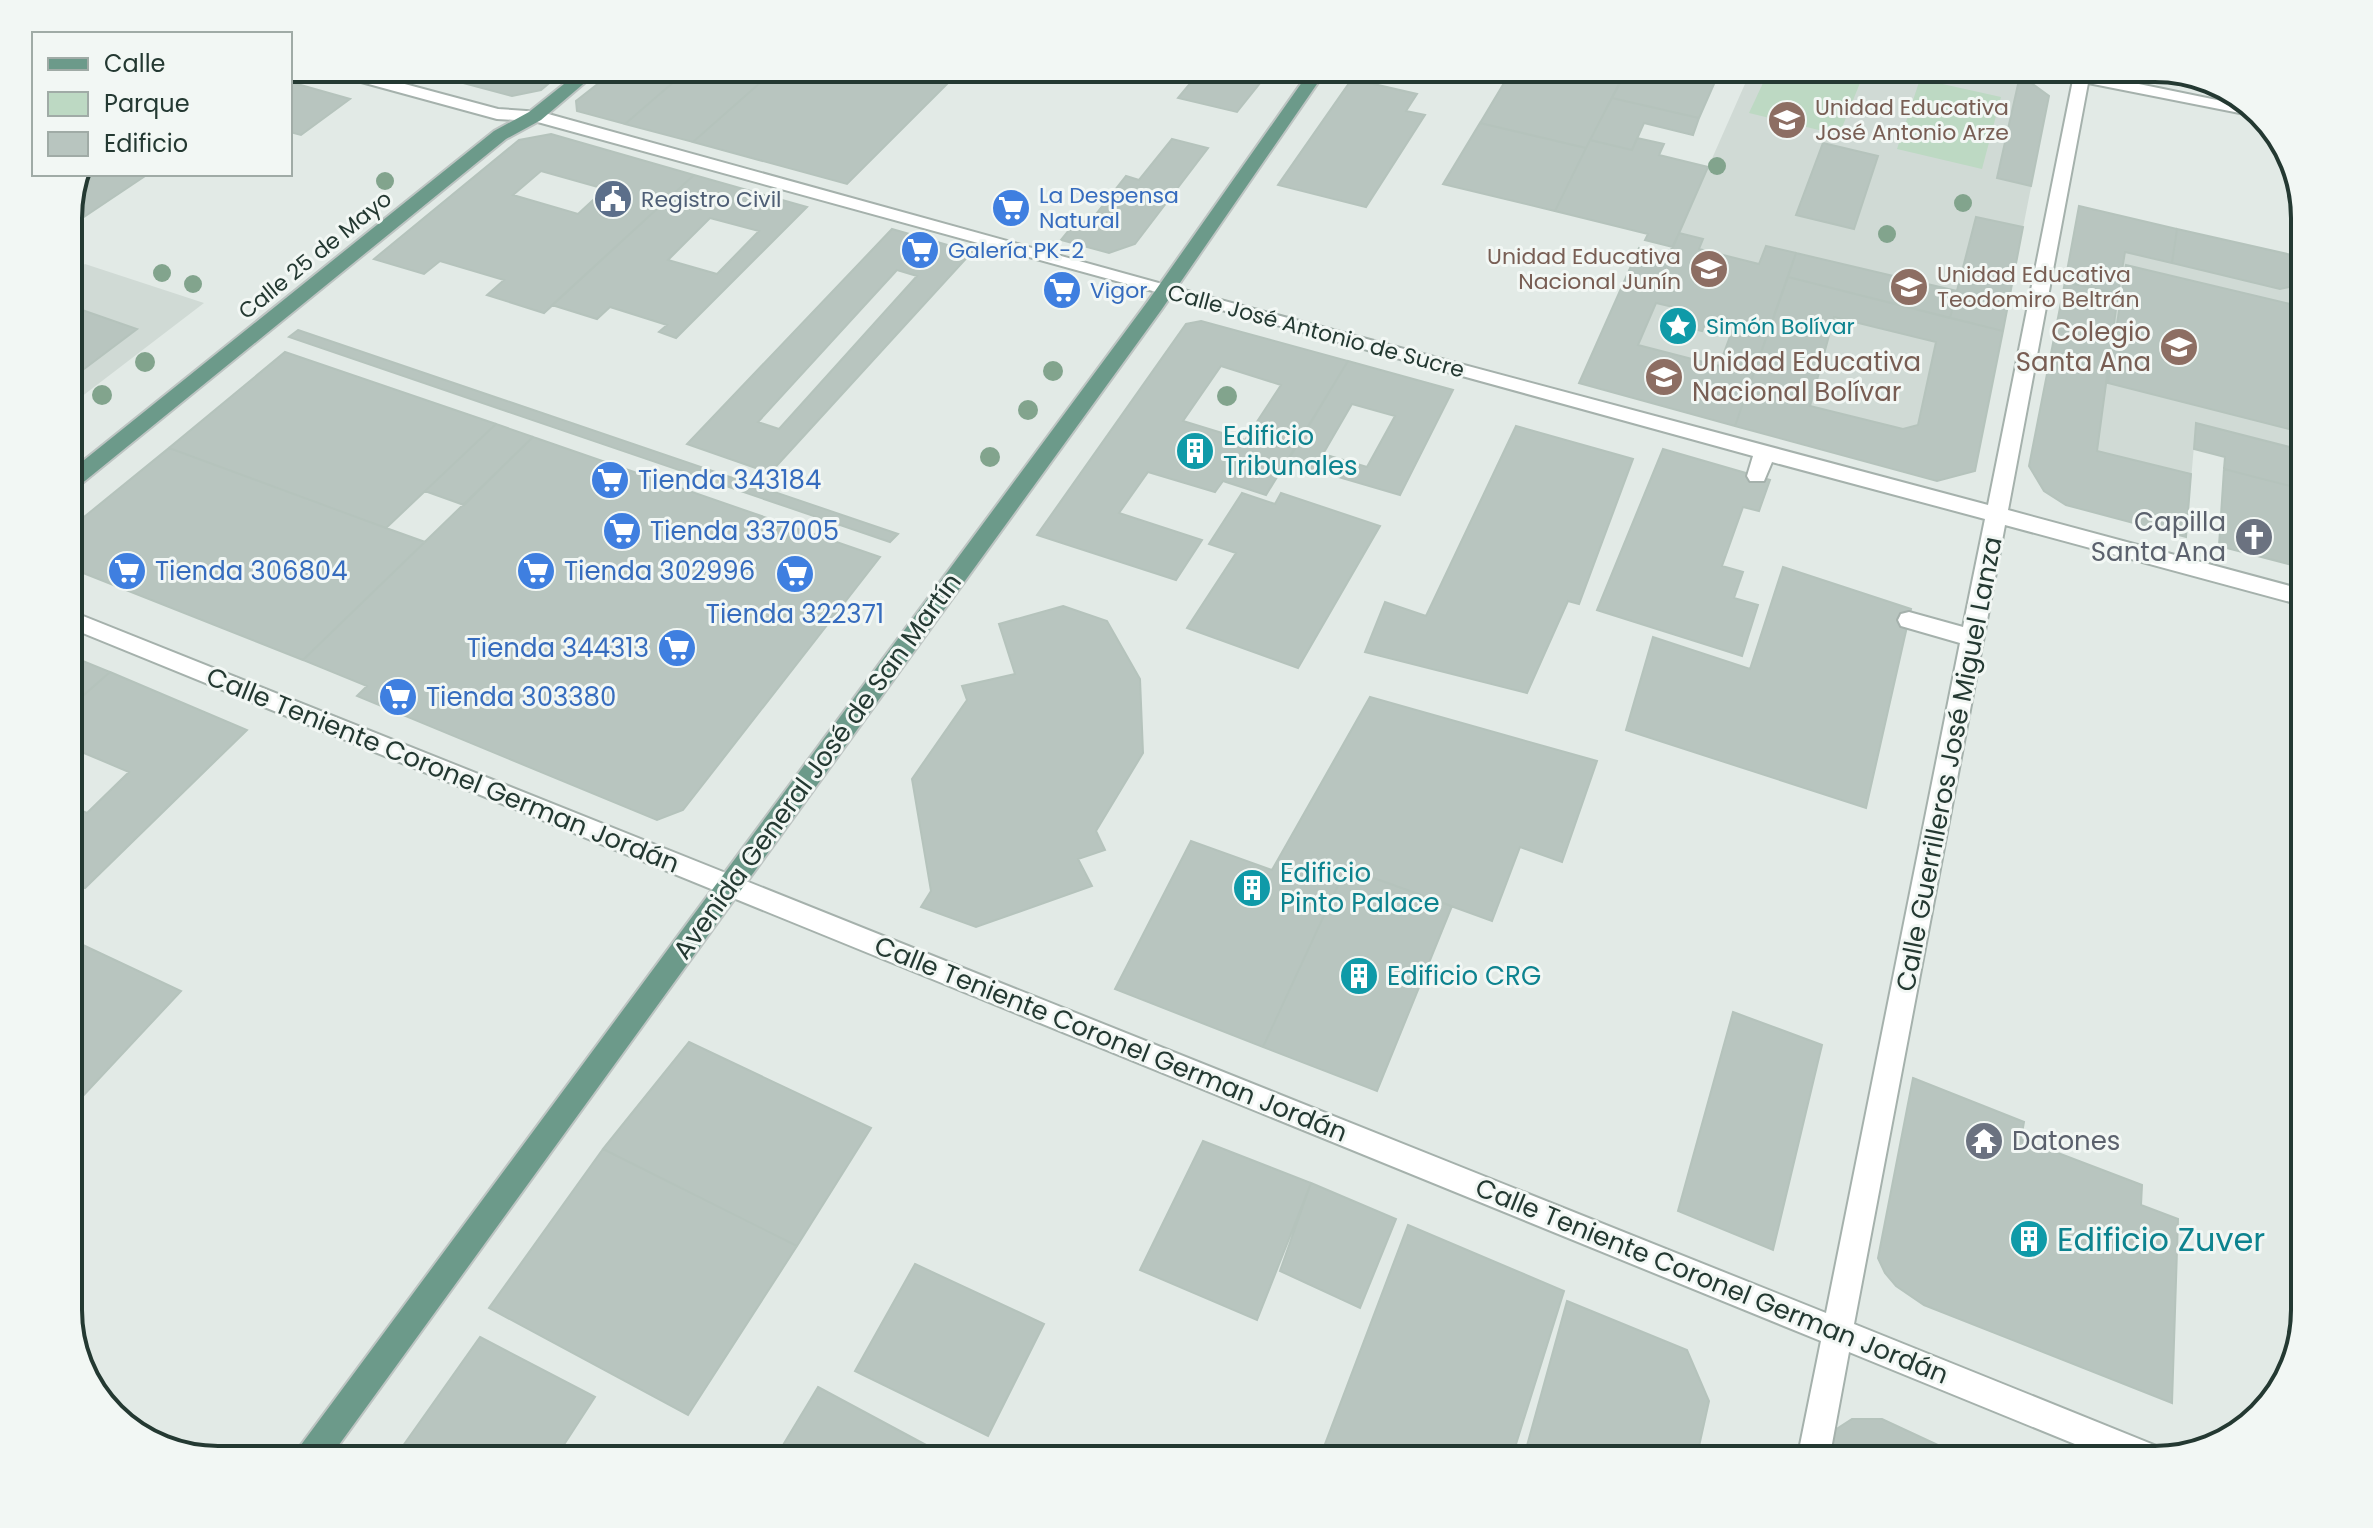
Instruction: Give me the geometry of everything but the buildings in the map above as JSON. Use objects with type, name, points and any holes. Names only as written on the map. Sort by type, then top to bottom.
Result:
[{"type":"main road","name":"Calle 25 de Mayo","points":[[82,473],[500,135],[535,116],[577,82]]},
{"type":"main road","name":"Avenida General José de San Martín","points":[[319,1446],[1165,290],[1310,82]]},
{"type":"street","name":"Calle José Antonio de Sucre","points":[[379,82],[497,114],[535,116],[2291,594]]},
{"type":"street","name":"Calle Guerrilleros José Miguel Lanza","points":[[1816,1446],[2080,82]]},
{"type":"street","points":[[2124,82],[2234,108]]},
{"type":"street","points":[[1757,476],[1765,452]]},
{"type":"street","points":[[1909,620],[1974,639]]},
{"type":"street","name":"Calle Teniente Coronel German Jordán","points":[[82,624],[2119,1446]]},
{"type":"shaded area","points":[[1746,82],[2030,82],[2049,96],[1975,471],[1937,481],[1579,383],[1639,248],[1669,256]]},
{"type":"shaded area","name":"Colegio Santa Ana","points":[[2177,229],[2291,255],[2291,447],[2196,423],[2186,537],[2066,505],[2044,491],[2042,400],[2065,282],[2118,294],[2125,252],[2172,263]]},
{"type":"shaded area","points":[[85,264],[204,303],[82,396],[82,266]]},
{"type":"green space","points":[[1763,82],[1860,82],[1839,135],[1749,113]]},
{"type":"green space","points":[[1919,82],[1934,82],[2001,97],[1982,169],[1897,149]]},
{"type":"place","name":"Unidad Educativa José Antonio Arze","points":[[1787,120]]},
{"type":"place","name":"Registro Civil","points":[[613,199]]},
{"type":"place","name":"La Despensa Natural","points":[[1011,208]]},
{"type":"place","name":"Galería PK-2","points":[[920,250]]},
{"type":"place","name":"Unidad Educativa Nacional Junín","points":[[1709,269]]},
{"type":"place","name":"Unidad Educativa Teodomiro Beltrán","points":[[1909,287]]},
{"type":"place","name":"Vigor","points":[[1062,290]]},
{"type":"place","name":"Simón Bolívar","points":[[1678,326]]},
{"type":"place","name":"Colegio Santa Ana","points":[[2179,347]]},
{"type":"place","name":"Unidad Educativa Nacional Bolívar","points":[[1664,377]]},
{"type":"place","name":"Edificio Tribunales","points":[[1195,451]]},
{"type":"place","name":"Tienda 343184","points":[[610,480]]},
{"type":"place","name":"Tienda 337005","points":[[622,531]]},
{"type":"place","name":"Capilla Santa Ana","points":[[2254,537]]},
{"type":"place","name":"Tienda 306804","points":[[127,571]]},
{"type":"place","name":"Tienda 302996","points":[[536,571]]},
{"type":"place","name":"Tienda 322371","points":[[795,574]]},
{"type":"place","name":"Tienda 344313","points":[[677,648]]},
{"type":"place","name":"Tienda 303380","points":[[398,697]]},
{"type":"place","name":"Edificio Pinto Palace","points":[[1252,888]]},
{"type":"place","name":"Edificio CRG","points":[[1359,976]]},
{"type":"place","name":"Datones","points":[[1984,1141]]},
{"type":"place","name":"Edificio Zuver","points":[[2029,1239]]}]
